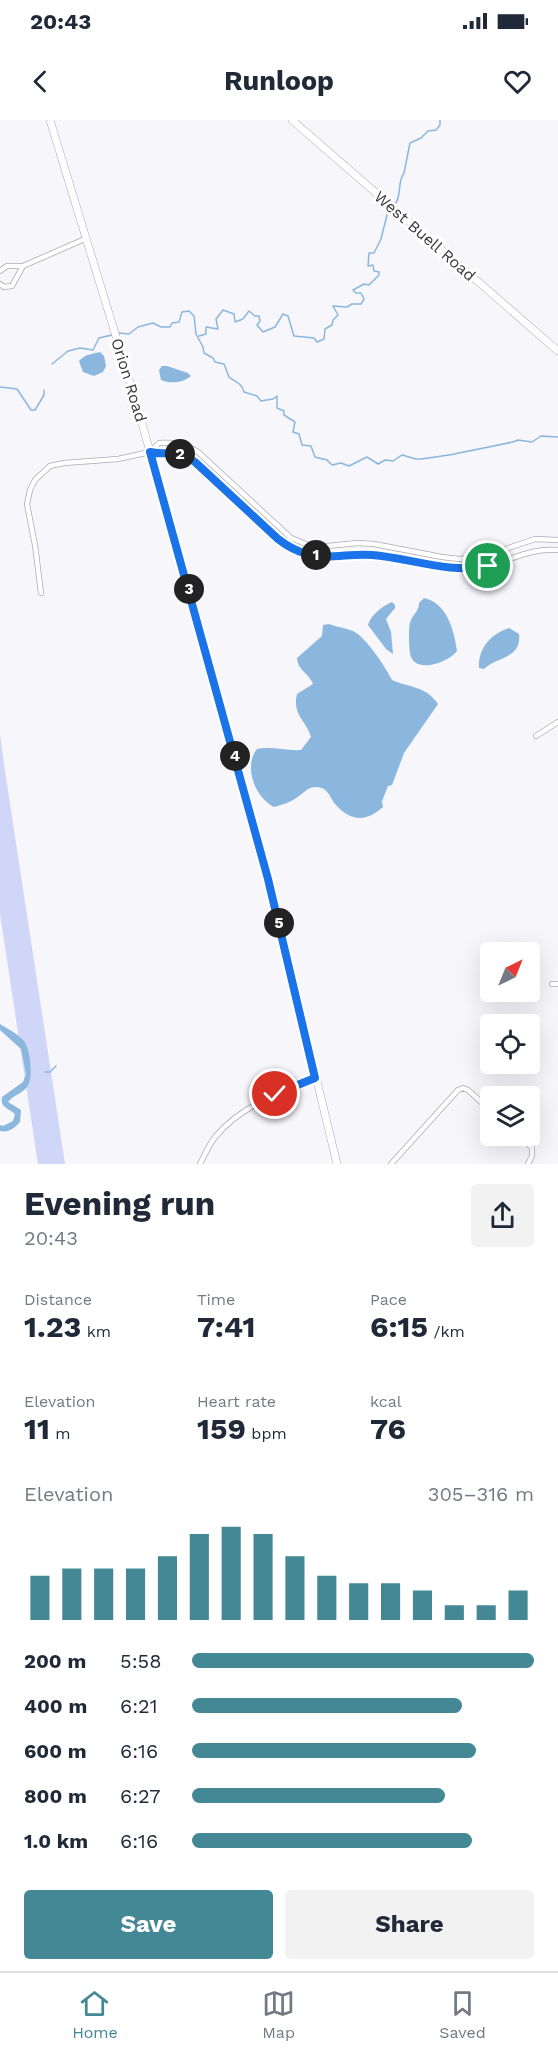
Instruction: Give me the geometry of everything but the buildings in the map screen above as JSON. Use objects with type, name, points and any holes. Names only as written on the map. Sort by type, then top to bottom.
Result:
[{"type":"main road","name":"Orion Road","points":[[50,120],[150,452],[268,879],[337,1164]]},
{"type":"main road","name":"West Buell Road","points":[[292,120],[558,351]]},
{"type":"street","points":[[0,271],[8,266],[23,266],[87,238]]},
{"type":"street","points":[[0,284],[4,287],[12,286],[23,266]]},
{"type":"street","points":[[150,452],[159,443],[180,443],[198,452],[287,534],[300,542],[317,547],[358,543],[441,557],[475,558],[535,539],[558,540]]},
{"type":"street","points":[[179,454],[180,443]]},
{"type":"street","points":[[41,593],[27,504],[35,480],[50,466],[118,459],[150,452],[179,454],[195,462],[281,541],[289,547],[308,554],[325,556],[360,554],[442,568],[478,568],[537,550],[558,550]]},
{"type":"street","points":[[208,473],[214,466]]},
{"type":"street","points":[[281,541],[287,534]]},
{"type":"street","points":[[394,558],[396,548]]},
{"type":"street","points":[[475,558],[478,568]]},
{"type":"street","points":[[536,736],[558,722]]},
{"type":"street","points":[[200,1164],[214,1138],[225,1126],[245,1111],[275,1094],[315,1078]]},
{"type":"street","points":[[391,1164],[458,1090],[463,1088],[468,1090],[480,1101]]},
{"type":"street","points":[[528,1164],[532,1156],[530,1146]]},
{"type":"shaded area","points":[[100,352],[104,356],[106,366],[103,372],[94,376],[83,372],[79,361],[86,356]]},
{"type":"shaded area","points":[[162,366],[188,373],[191,376],[180,381],[161,380],[159,370]]},
{"type":"shaded area","points":[[424,598],[432,601],[444,611],[454,635],[457,651],[439,663],[431,665],[417,664],[410,653],[409,626],[419,603]]},
{"type":"shaded area","points":[[392,602],[395,608],[386,619],[391,632],[393,654],[386,649],[368,625],[377,611]]},
{"type":"shaded area","points":[[329,624],[358,634],[375,653],[392,680],[423,691],[438,704],[404,753],[392,785],[388,786],[382,801],[383,807],[365,817],[353,817],[347,814],[335,804],[325,790],[319,787],[309,789],[291,801],[274,807],[261,796],[251,773],[253,756],[257,749],[301,750],[311,737],[298,712],[296,701],[297,694],[313,684],[299,666],[297,658],[322,636],[323,625]]},
{"type":"shaded area","points":[[509,628],[519,634],[516,648],[512,653],[484,669],[479,668],[483,648],[491,638]]},
{"type":"shaded area","points":[[0,734],[65,1164],[38,1164],[0,914]]},
{"type":"shaded area","points":[[0,1024],[24,1041],[28,1050],[31,1071],[27,1087],[8,1102],[21,1110],[20,1122],[11,1130],[6,1131],[0,1131],[0,1125],[3,1126],[13,1121],[15,1114],[4,1106],[2,1097],[23,1082],[26,1074],[21,1049],[0,1030]]},
{"type":"waterway","points":[[395,204],[410,143],[421,138],[428,131],[436,130],[440,125],[440,120]]},
{"type":"waterway","points":[[199,336],[206,334],[206,327],[218,329],[216,319],[223,310],[234,314],[235,322],[243,319],[249,311],[259,316],[260,321],[257,325],[263,332],[275,327],[283,314],[288,316],[294,336],[314,338],[317,342],[324,339],[325,329],[332,325],[338,315],[333,306],[347,307],[352,304],[361,304],[364,299],[361,293],[353,290],[364,284],[369,285],[379,275],[379,272],[374,271],[373,265],[368,266],[369,253],[374,253],[381,239],[388,211]]},
{"type":"waterway","points":[[119,333],[129,334],[138,327],[153,323],[161,327],[170,327],[172,323],[179,322],[182,312],[189,311],[194,316],[196,334],[204,353],[213,358],[215,362],[224,364],[229,377],[240,385],[244,392],[257,396],[261,401],[277,396],[277,408],[284,411],[284,415],[295,422],[293,432],[299,434],[302,445],[311,446],[315,457],[327,460],[332,465],[341,463],[349,466],[367,457],[378,464],[385,460],[393,461],[402,455],[424,459],[518,440],[532,442],[541,436],[558,437]]},
{"type":"waterway","points":[[52,364],[68,351],[80,348],[93,350],[99,338],[112,335]]},
{"type":"waterway","points":[[0,387],[17,389],[31,410],[35,410],[44,395],[44,390]]},
{"type":"waterway","points":[[45,1072],[50,1072],[56,1066]]},
{"type":"route","points":[[275,1094],[315,1078],[268,879],[150,452],[182,455],[195,462],[278,539],[289,547],[308,554],[374,555],[442,568],[488,566]]}]
